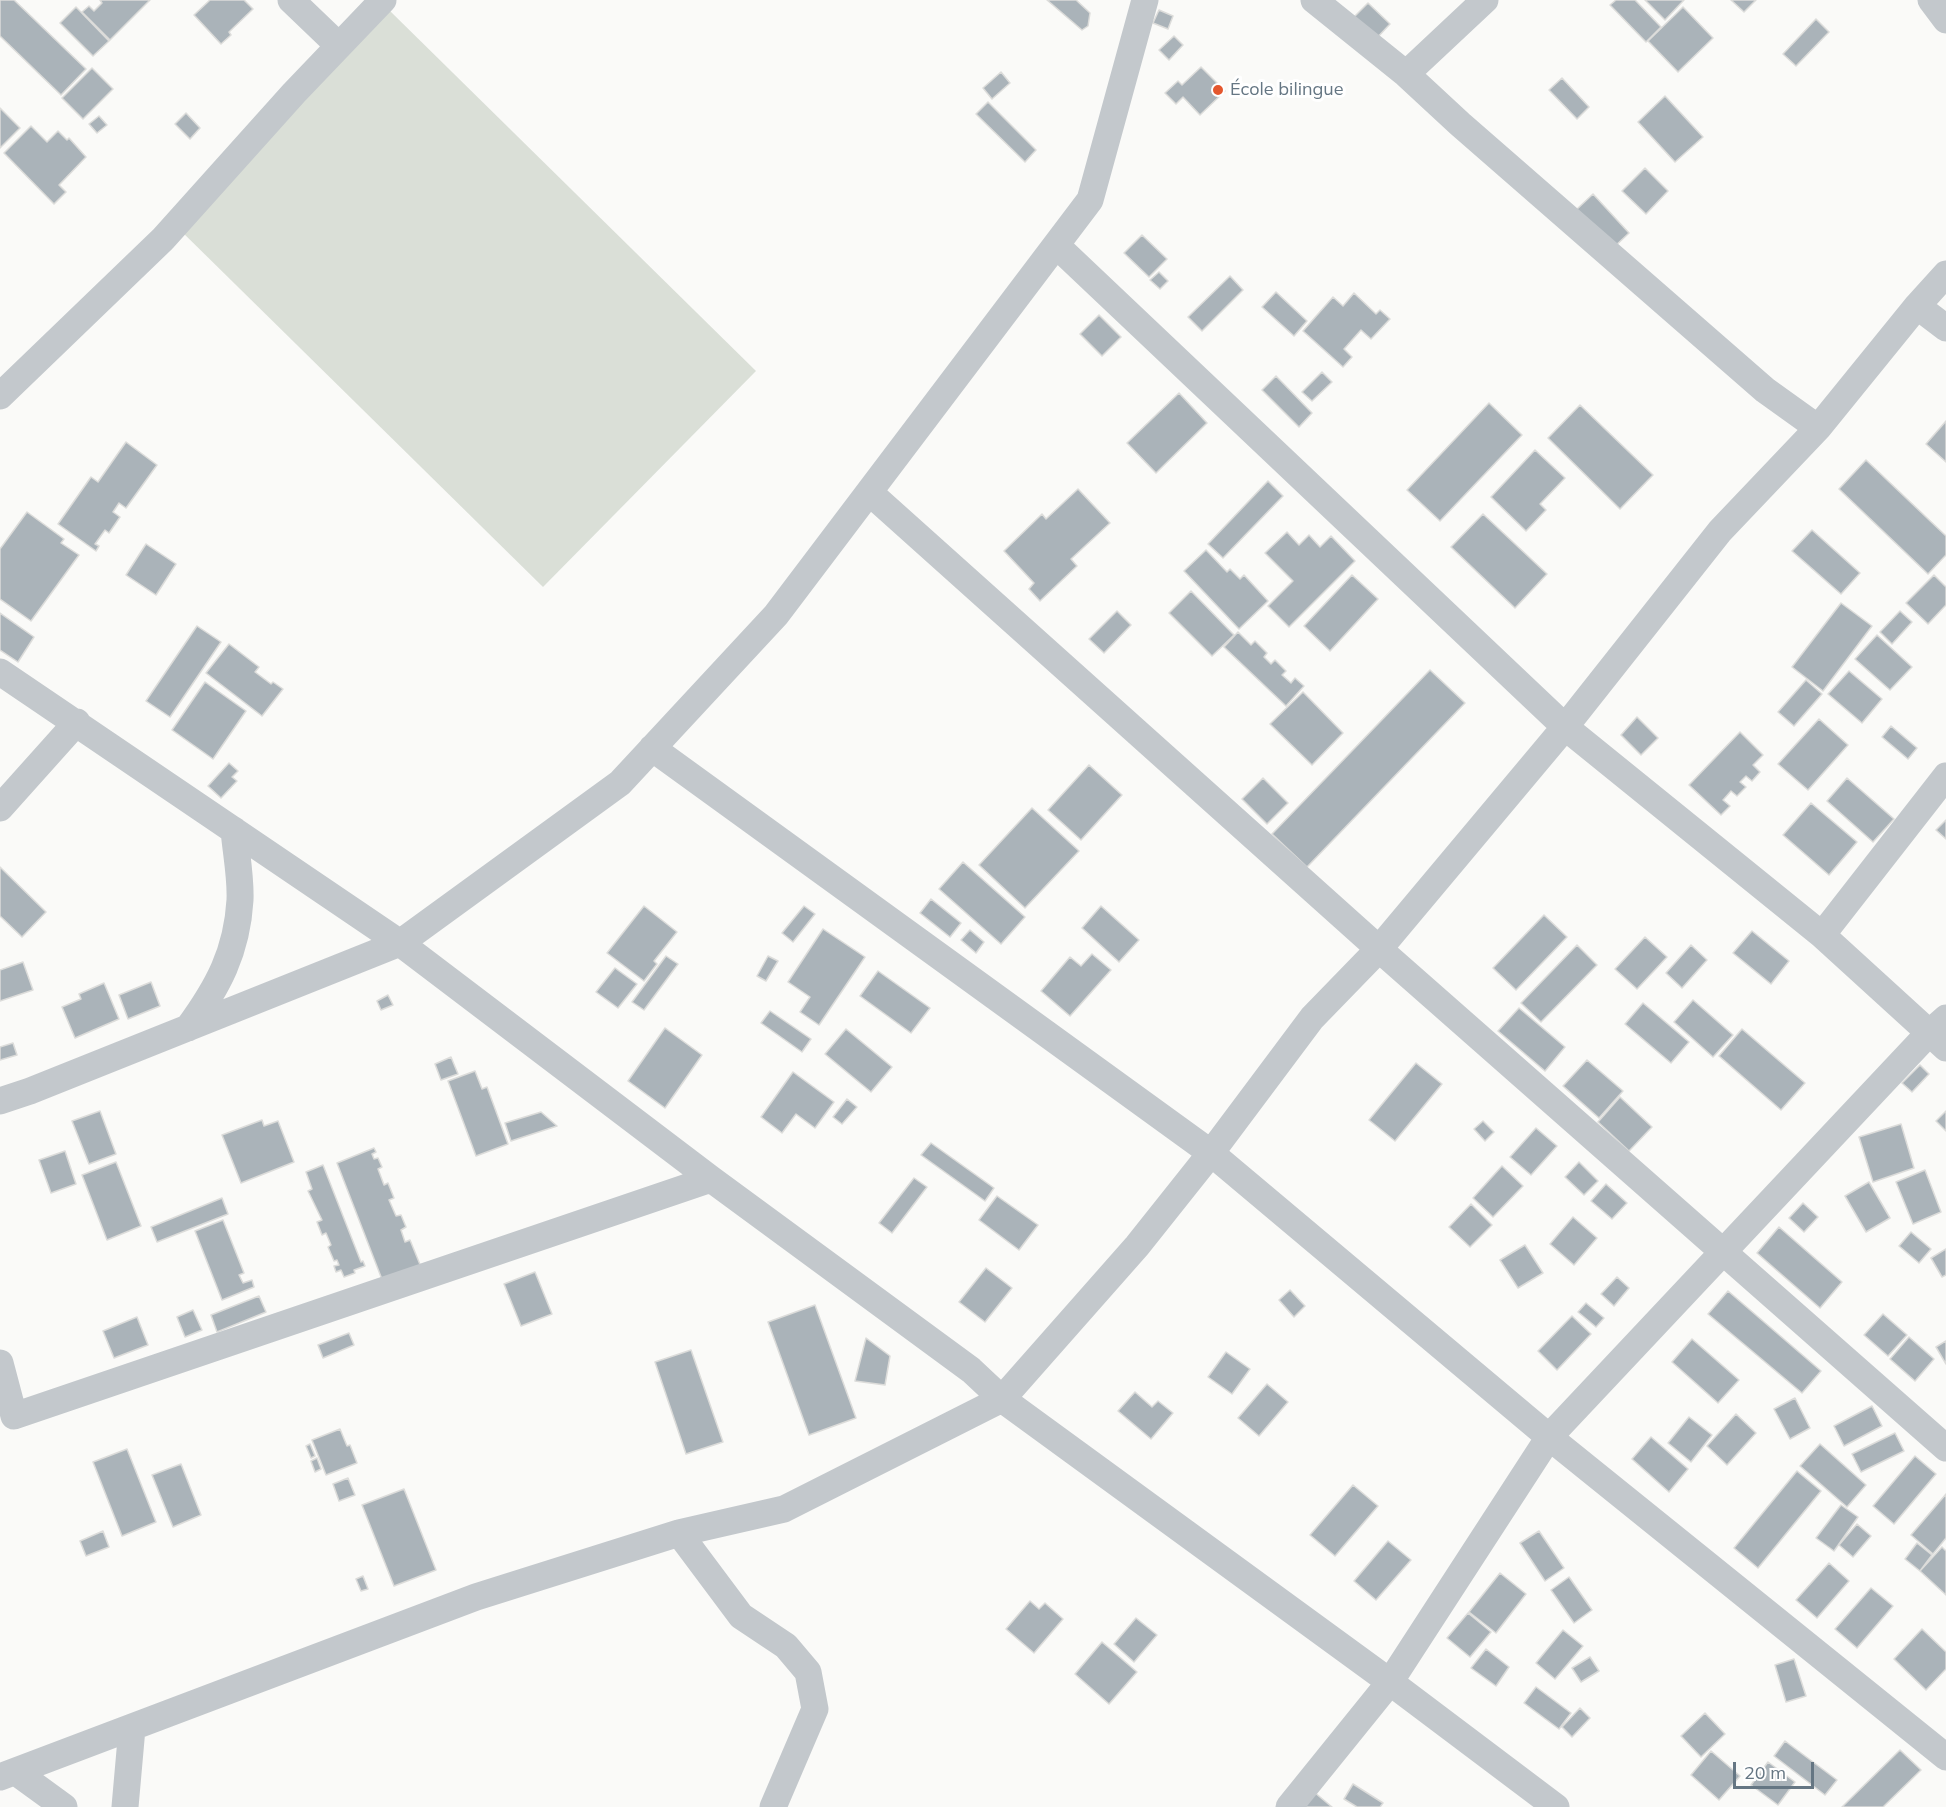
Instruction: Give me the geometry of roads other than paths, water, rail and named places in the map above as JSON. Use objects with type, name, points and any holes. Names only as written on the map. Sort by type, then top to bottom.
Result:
[{"type":"street","points":[[291,0],[339,46]]},
{"type":"street","points":[[0,396],[163,239],[382,0]]},
{"type":"street","points":[[0,1101],[400,943],[620,783],[776,615],[1090,200],[1145,0]]},
{"type":"street","points":[[1314,0],[1406,74],[1460,124],[1765,390],[1818,428]]},
{"type":"street","points":[[1406,74],[1485,0]]},
{"type":"street","points":[[1931,0],[1946,20]]},
{"type":"street","points":[[1056,245],[1565,727],[1940,1033],[1723,1251],[1549,1437],[1390,1682],[1289,1807]]},
{"type":"street","points":[[8,1775],[476,1597],[679,1533],[784,1509],[1002,1399],[1137,1246],[1211,1153],[1312,1018],[1379,949],[1565,727],[1720,531],[1818,428],[1917,306],[1946,274]]},
{"type":"street","points":[[1917,306],[1946,328]]},
{"type":"street","points":[[869,492],[1379,949],[1946,1448]]},
{"type":"street","points":[[0,672],[400,943],[711,1179],[971,1370],[1002,1399],[1390,1682],[1556,1807]]},
{"type":"street","points":[[0,808],[77,722]]},
{"type":"street","points":[[652,748],[1211,1153],[1549,1437],[1946,1757]]},
{"type":"street","points":[[1822,935],[1946,776]]},
{"type":"street","points":[[188,1028],[211,998],[232,946],[240,898],[234,830]]},
{"type":"street","points":[[0,1363],[14,1416],[711,1179]]},
{"type":"street","points":[[679,1533],[741,1616],[786,1646],[808,1672],[815,1709],[773,1807]]},
{"type":"street","points":[[125,1807],[132,1728]]},
{"type":"street","points":[[8,1775],[64,1807]]},
{"type":"place","name":"École bilingue","points":[[1218,90]]}]
